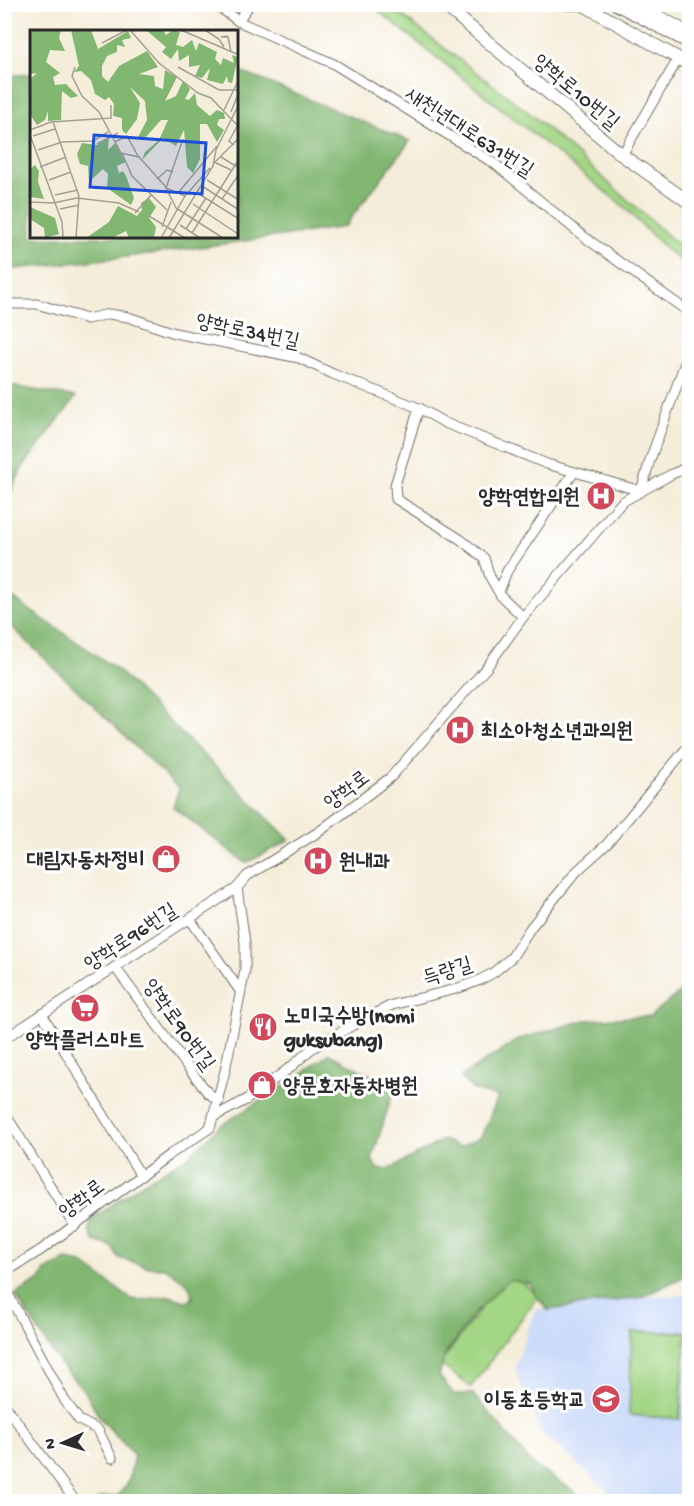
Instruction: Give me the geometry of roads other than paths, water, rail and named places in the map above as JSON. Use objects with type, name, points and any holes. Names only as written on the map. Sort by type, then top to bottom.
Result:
[{"type":"main road","points":[[566,4],[585,5],[690,65]]},
{"type":"main road","points":[[616,4],[690,43]]},
{"type":"main road","points":[[636,4],[690,34]]},
{"type":"main road","name":"양학로10번길","points":[[452,7],[622,155],[690,203]]},
{"type":"street","name":"새천년대로631번길","points":[[216,4],[238,21],[334,64],[495,164],[583,236],[690,313]]},
{"type":"street","points":[[238,21],[250,4]]},
{"type":"street","points":[[622,155],[678,59]]},
{"type":"street","name":"양학로34번길","points":[[4,304],[37,304],[87,319],[109,315],[128,317],[175,333],[299,358],[419,408],[445,423],[547,464],[641,490]]},
{"type":"street","points":[[641,490],[690,349]]},
{"type":"street","points":[[419,408],[395,485],[396,499],[460,539],[484,558],[490,578],[499,592],[523,617]]},
{"type":"street","name":"양학로","points":[[4,1273],[75,1226],[210,1128],[219,1101],[245,970],[245,942],[237,888],[247,876],[320,831],[391,777],[487,667],[523,617],[622,502],[690,466]]},
{"type":"street","points":[[499,592],[507,571],[574,472]]},
{"type":"street","name":"득량길","points":[[215,1116],[246,1100],[291,1067],[311,1049],[352,1025],[392,1005],[456,989],[480,980],[493,972],[512,957],[531,927],[577,872],[607,844],[690,744]]},
{"type":"street","name":"양학로96번길","points":[[4,1039],[237,888]]},
{"type":"street","points":[[190,919],[240,991]]},
{"type":"street","name":"양학로90번길","points":[[115,967],[187,1066],[208,1093],[219,1101]]},
{"type":"street","points":[[42,1014],[141,1176]]},
{"type":"street","points":[[4,1112],[75,1226]]},
{"type":"street","points":[[4,1286],[65,1401],[80,1420],[98,1430],[112,1458]]},
{"type":"street","points":[[4,1404],[76,1502]]},
{"type":"place","name":"양학연합의원","points":[[601,496]]},
{"type":"place","name":"최소아청소년과의원","points":[[460,730]]},
{"type":"place","name":"대림자동차정비","points":[[166,859]]},
{"type":"place","name":"원내과","points":[[318,861]]},
{"type":"place","name":"양학플러스마트","points":[[85,1008]]},
{"type":"place","name":"노미국수방(nomi guksubang)","points":[[263,1027]]},
{"type":"place","name":"양문호자동차병원","points":[[262,1085]]},
{"type":"place","name":"이동초등학교","points":[[606,1399]]}]
